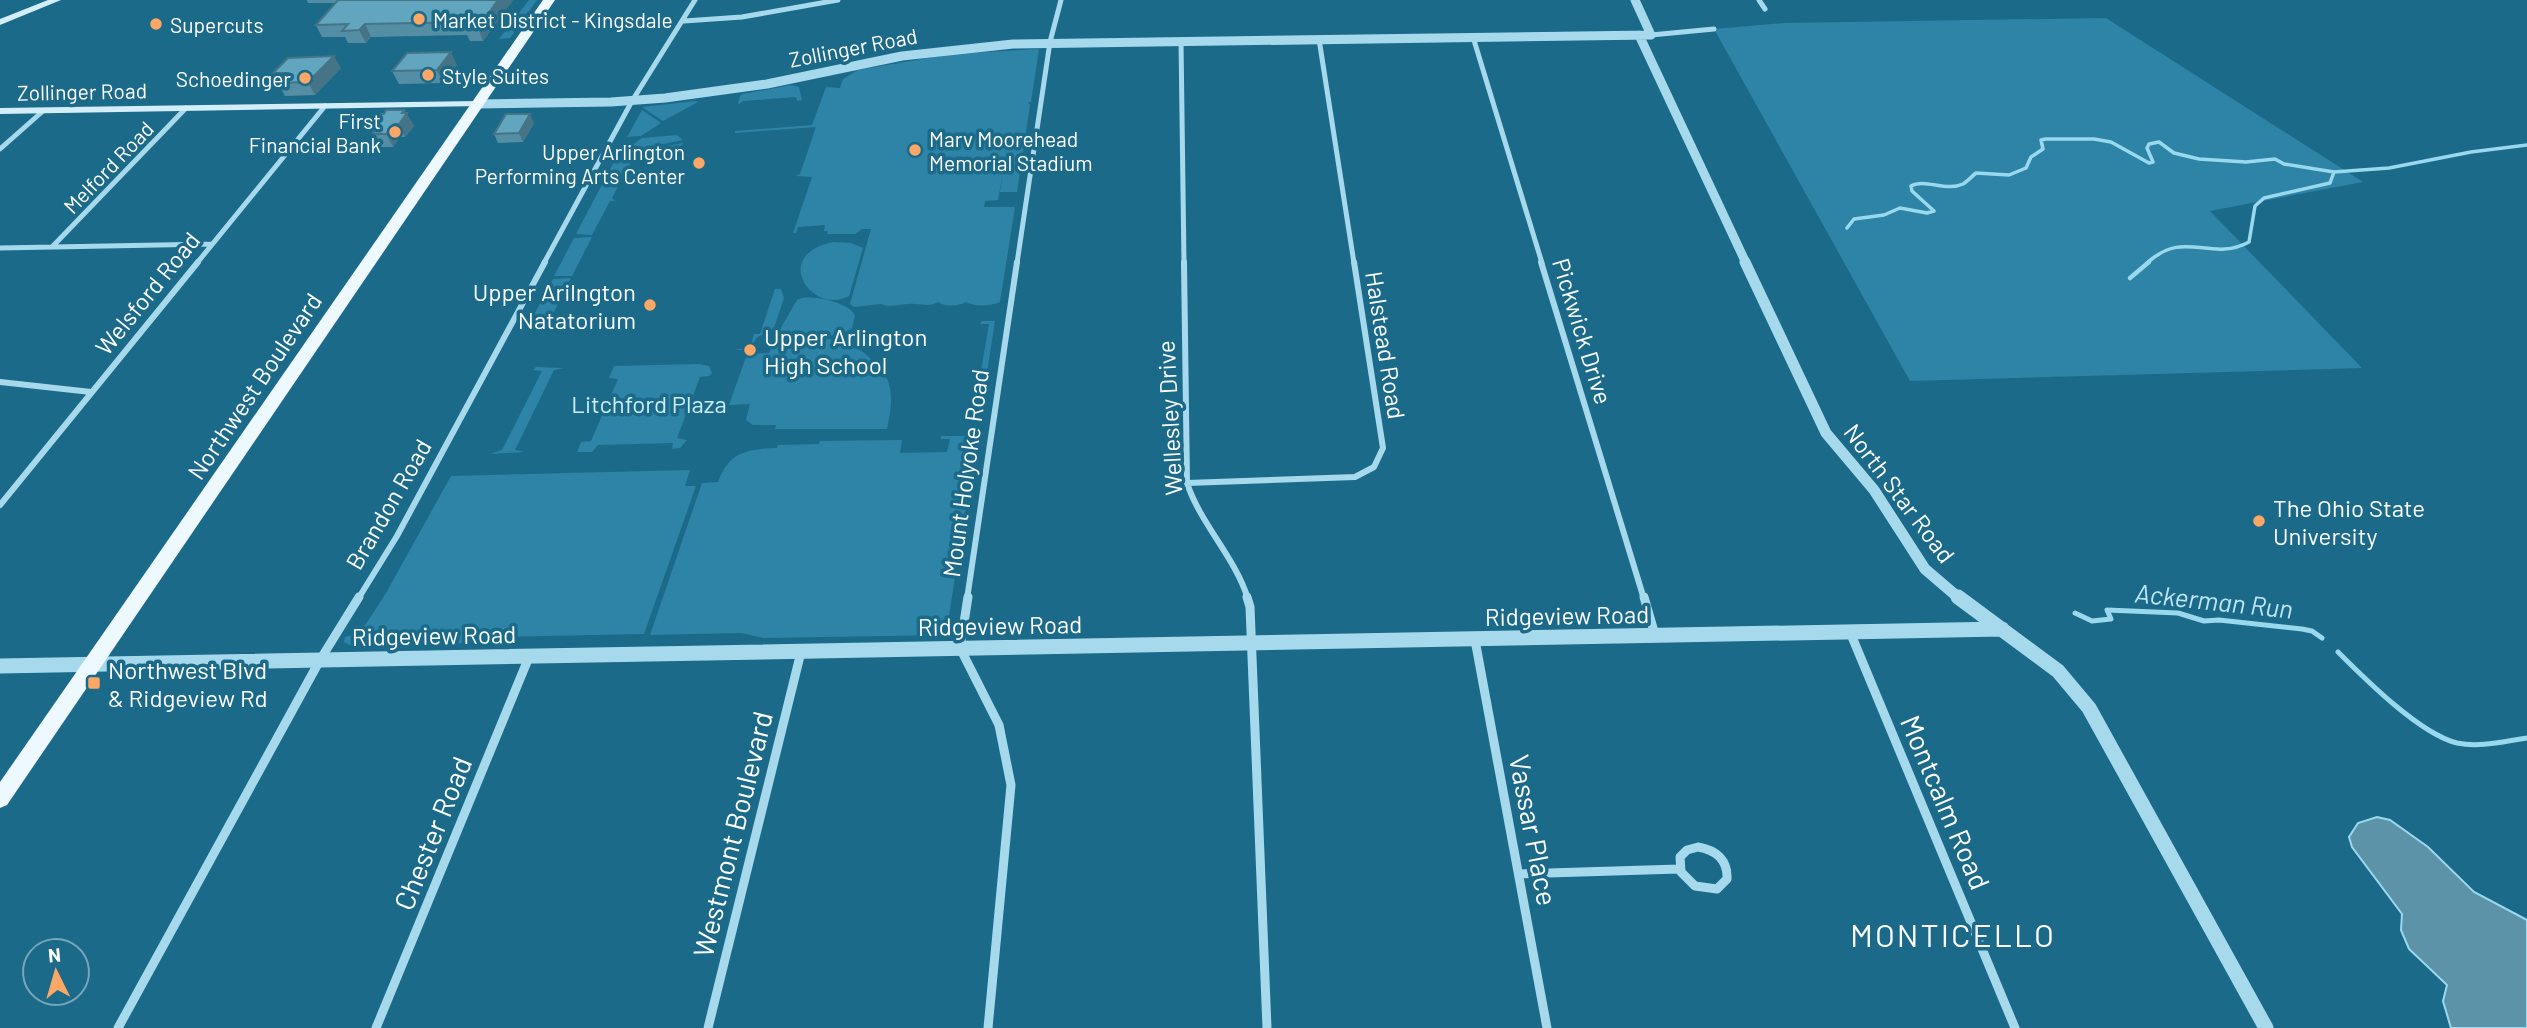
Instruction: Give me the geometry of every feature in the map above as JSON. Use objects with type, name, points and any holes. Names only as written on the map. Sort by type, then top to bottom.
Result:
[{"type":"main road","points":[[0,22],[56,0]]},
{"type":"main road","name":"Northwest Boulevard","points":[[0,799],[549,0]]},
{"type":"main road","name":"Zollinger Road","points":[[0,111],[478,104]]},
{"type":"street","name":"Brandon Road","points":[[118,1028],[320,660],[397,536],[632,101],[695,0]]},
{"type":"street","points":[[684,21],[742,18],[838,0]]},
{"type":"street","name":"Mount Holyoke Road","points":[[960,648],[1050,42],[1061,0]]},
{"type":"street","name":"North Star Road","points":[[1634,0],[1645,35],[1826,433],[1886,506],[1925,569],[1955,596],[2057,671],[2089,708],[2266,1028]]},
{"type":"street","points":[[1759,0],[1765,9]]},
{"type":"street","name":"Zollinger Road","points":[[478,104],[632,101],[767,84],[931,51],[1050,42],[1645,35],[1714,29]]},
{"type":"street","name":"Pickwick Drive","points":[[1473,37],[1655,636]]},
{"type":"street","name":"Halstead Road","points":[[1187,483],[1355,477],[1370,471],[1380,461],[1383,448],[1320,39]]},
{"type":"street","name":"Wellesley Drive","points":[[1181,41],[1187,483],[1194,507],[1229,556],[1245,587],[1250,607],[1267,1028]]},
{"type":"street","name":"Welsford Road","points":[[0,505],[325,106]]},
{"type":"street","name":"Melford Road","points":[[52,247],[186,108]]},
{"type":"street","points":[[0,149],[43,111]]},
{"type":"street","points":[[0,248],[212,244]]},
{"type":"street","points":[[0,382],[91,392]]},
{"type":"street","name":"Ridgeview Road","points":[[0,666],[2002,629]]},
{"type":"street","name":"Montcalm Road","points":[[1850,632],[2015,1028]]},
{"type":"street","name":"Vassar Place","points":[[1475,640],[1547,1028]]},
{"type":"street","points":[[960,648],[999,725],[1011,785],[988,1028]]},
{"type":"street","name":"Westmont Boulevard","points":[[708,1028],[801,652]]},
{"type":"street","name":"Chester Road","points":[[376,1028],[530,656]]},
{"type":"street","points":[[1698,847],[1706,848],[1714,851],[1726,864],[1727,879],[1717,888],[1701,889],[1686,881],[1679,869],[1678,862],[1685,851],[1698,847]]},
{"type":"street","points":[[1519,874],[1679,869]]},
{"type":"green space","points":[[529,0],[537,0],[510,38],[499,39]]},
{"type":"green space","points":[[2106,18],[2363,182],[2210,211],[2362,368],[1910,381],[1714,29],[1784,23]]},
{"type":"green space","name":"Marv Moorehead Memorial Stadium","points":[[1039,49],[1031,102],[1028,102],[1030,105],[1017,192],[1000,192],[1003,172],[998,200],[985,201],[984,207],[1015,207],[1000,302],[983,305],[966,302],[948,305],[938,302],[927,305],[881,304],[854,307],[850,304],[871,229],[862,229],[855,234],[827,234],[828,231],[824,231],[825,225],[798,227],[796,233],[793,233],[812,177],[796,176],[800,174],[816,127],[735,131],[812,125],[826,87],[840,88],[843,79],[858,70],[951,54]]},
{"type":"green space","points":[[791,85],[799,87],[802,100],[797,101],[796,97],[743,101],[738,105],[743,94]]},
{"type":"green space","points":[[698,102],[663,121],[642,107]]},
{"type":"green space","points":[[642,110],[661,123],[641,136],[627,137]]},
{"type":"green space","points":[[677,135],[683,140],[622,152],[642,138]]},
{"type":"green space","points":[[683,143],[673,158],[676,159],[632,160],[612,198],[615,201],[610,201],[592,235],[576,234],[617,156]]},
{"type":"green space","points":[[592,237],[572,276],[554,276],[574,238]]},
{"type":"green space","points":[[833,242],[851,243],[863,248],[849,296],[835,300],[822,298],[811,291],[801,270],[804,259],[814,249]]},
{"type":"green space","points":[[571,278],[564,290],[569,291],[563,294],[547,326],[528,326],[553,279]]},
{"type":"green space","points":[[775,289],[781,289],[784,298],[774,328],[756,338],[751,350],[735,350],[750,347],[754,334],[760,334]]},
{"type":"green space","points":[[823,299],[851,310],[855,315],[852,328],[827,336],[779,331],[797,300]]},
{"type":"green space","points":[[982,321],[995,321],[981,411],[980,415],[964,416],[965,413],[974,412],[989,324],[980,324]]},
{"type":"green space","points":[[777,336],[838,341],[864,353],[874,363],[881,377],[886,376],[889,383],[891,402],[887,429],[775,429],[776,425],[753,425],[746,420],[750,404],[729,405],[747,354],[769,353]]},
{"type":"green space","name":"Litchford Plaza","points":[[614,366],[709,366],[712,373],[700,377],[677,438],[687,440],[680,448],[672,449],[673,443],[598,445],[592,452],[577,452],[581,442],[591,441],[618,379],[609,378]]},
{"type":"green space","points":[[536,367],[565,368],[554,370],[515,450],[525,452],[490,454],[502,450],[542,371],[533,370]]},
{"type":"green space","points":[[941,436],[977,436],[946,635],[763,638],[741,633],[650,635],[702,483],[718,482],[733,458],[748,451],[777,448],[778,445],[819,444],[820,441],[902,440],[900,453],[947,452],[950,439],[941,439]]},
{"type":"green space","points":[[690,470],[685,486],[696,486],[644,634],[498,637],[473,643],[350,645],[344,642],[345,637],[360,633],[386,593],[451,476]]},
{"type":"shaded area","points":[[2377,817],[2390,820],[2428,847],[2474,892],[2527,920],[2527,1028],[2451,1028],[2443,1001],[2447,985],[2409,949],[2401,930],[2402,914],[2352,847],[2349,837],[2358,823]]},
{"type":"building","points":[[338,0],[498,0],[478,28],[465,28],[469,22],[365,24],[359,30],[342,31],[348,24],[316,25]]},
{"type":"building","points":[[451,52],[437,70],[392,71],[407,53]]},
{"type":"building","points":[[334,56],[308,82],[278,83],[287,73],[273,73],[288,58]]},
{"type":"building","points":[[386,110],[404,110],[402,113],[407,113],[399,124],[394,124],[386,134],[373,134],[377,128],[373,128],[375,125],[369,125],[378,114],[384,114]]},
{"type":"building","points":[[506,114],[530,114],[519,133],[494,134]]},
{"type":"waterway","points":[[1847,228],[1854,219],[1884,215],[1900,208],[1927,213],[1934,211],[1912,191],[1911,186],[1923,183],[1956,186],[1965,183],[1976,173],[2009,175],[2026,168],[2031,157],[2043,149],[2041,140],[2046,139],[2094,139],[2111,142],[2149,163],[2153,162],[2147,148],[2149,144],[2159,142],[2174,153],[2199,159],[2246,162],[2275,159],[2284,164],[2334,172]]},
{"type":"waterway","points":[[2334,172],[2389,168],[2471,152],[2527,145]]},
{"type":"waterway","points":[[2147,263],[2173,248],[2222,249],[2249,242],[2255,206],[2264,198],[2330,183],[2334,172]]},
{"type":"waterway","points":[[2130,278],[2149,262]]},
{"type":"waterway","name":"Ackerman Run","points":[[2075,613],[2092,621],[2111,619],[2107,610],[2178,613],[2204,621],[2219,620],[2302,629],[2312,631],[2322,638]]},
{"type":"waterway","name":"Ackerman Run","points":[[2338,652],[2394,704],[2442,738],[2475,745],[2527,738]]},
{"type":"place","name":"Market District - Kingsdale","points":[[419,19]]},
{"type":"place","name":"Supercuts","points":[[156,24]]},
{"type":"place","name":"Style Suites","points":[[428,75]]},
{"type":"place","name":"Schoedinger","points":[[305,78]]},
{"type":"place","name":"First Financial Bank","points":[[395,132]]},
{"type":"place","name":"Marv Moorehead Memorial Stadium","points":[[915,150]]},
{"type":"place","name":"Upper Arlington Performing Arts Center","points":[[699,163]]},
{"type":"place","name":"Upper Arilngton Natatorium","points":[[650,305]]},
{"type":"place","name":"Upper Arlington High School","points":[[750,350]]},
{"type":"place","name":"The Ohio State University","points":[[2259,521]]},
{"type":"place","name":"Northwest Blvd & Ridgeview Rd","points":[[94,683]]},
{"type":"district","name":"MONTICELLO","points":[[1953,934]]}]
